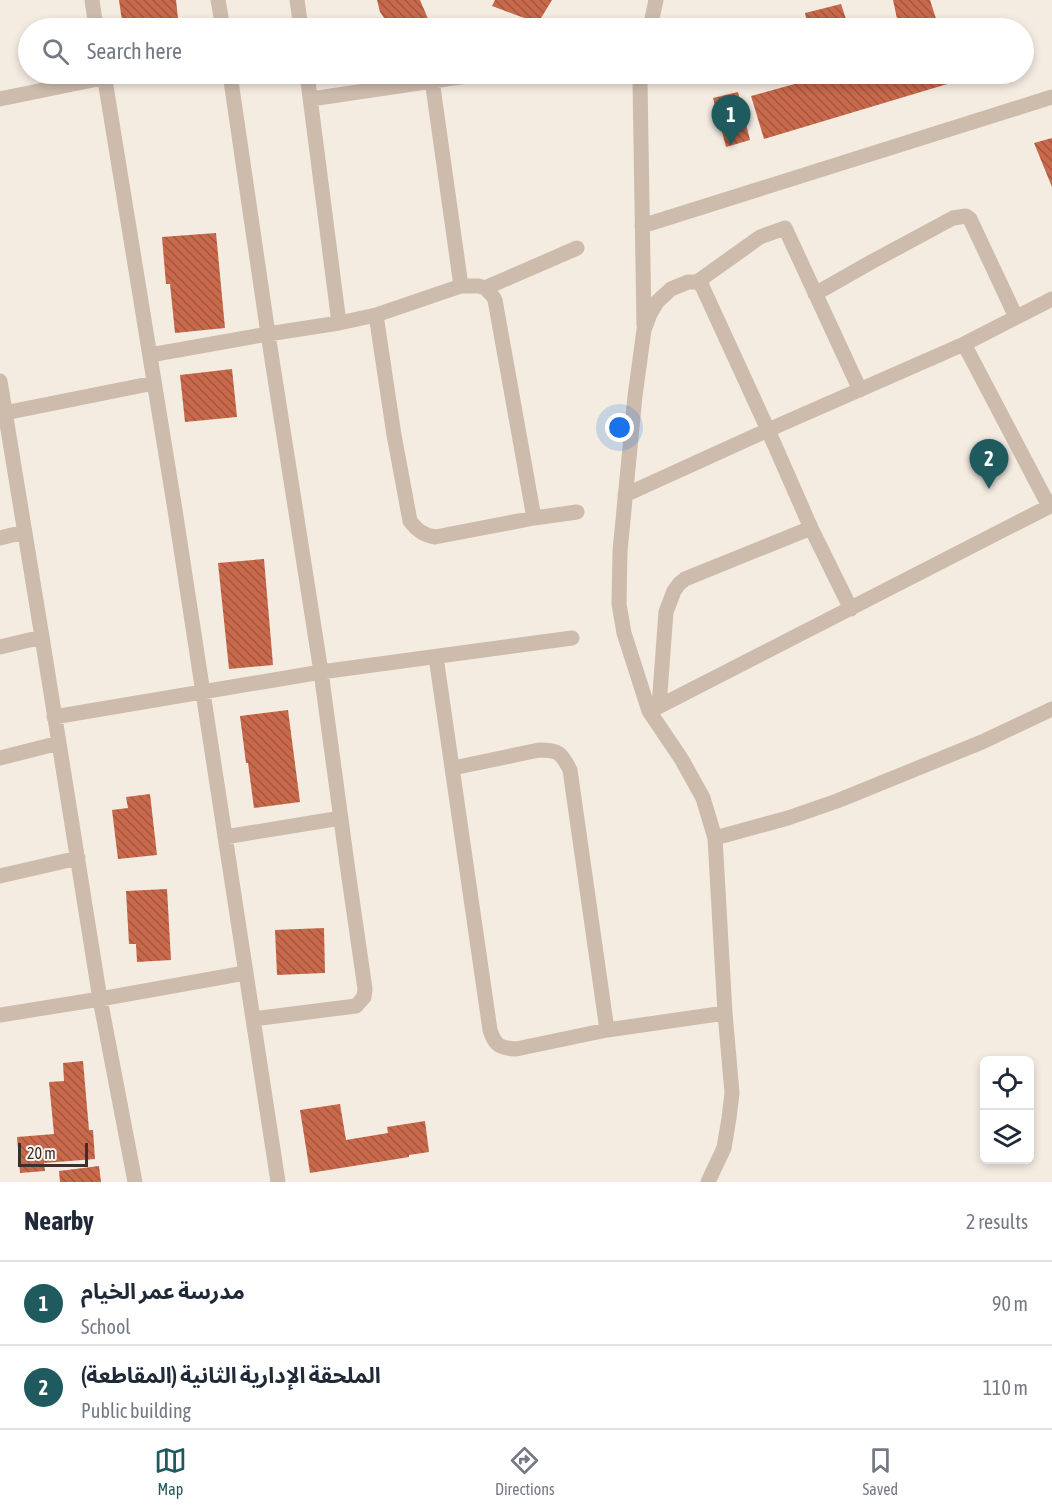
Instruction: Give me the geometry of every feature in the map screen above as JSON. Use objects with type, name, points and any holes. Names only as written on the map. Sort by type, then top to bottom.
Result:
[{"type":"street","points":[[92,0],[95,18]]},
{"type":"street","points":[[218,0],[221,18]]},
{"type":"street","points":[[297,0],[300,18]]},
{"type":"street","points":[[652,18],[656,0]]},
{"type":"street","points":[[0,99],[65,84]]},
{"type":"street","points":[[105,84],[203,692],[278,1182]]},
{"type":"street","points":[[231,84],[321,672],[365,989],[364,998],[356,1006],[253,1019]]},
{"type":"street","points":[[309,84],[339,323]]},
{"type":"street","points":[[311,99],[407,84]]},
{"type":"street","points":[[433,84],[461,286]]},
{"type":"street","points":[[640,84],[644,330],[625,495],[620,551],[619,604],[624,633],[654,709],[703,798],[715,838],[732,1093],[723,1148],[708,1182]]},
{"type":"street","points":[[642,226],[1052,97]]},
{"type":"street","points":[[815,294],[953,218],[966,216],[970,219],[1016,317]]},
{"type":"street","points":[[644,330],[657,302],[671,289],[688,282],[697,282],[760,237],[785,228],[860,390]]},
{"type":"street","points":[[485,288],[577,248]]},
{"type":"street","points":[[697,282],[702,286],[811,528],[851,609]]},
{"type":"street","points":[[150,355],[376,315],[461,286],[485,288],[495,300],[534,518]]},
{"type":"street","points":[[625,495],[964,344],[1052,299]]},
{"type":"street","points":[[376,315],[410,521],[417,530],[435,537],[577,512]]},
{"type":"street","points":[[654,709],[1051,506],[964,344]]},
{"type":"street","points":[[0,381],[3,413],[42,637],[100,999],[135,1182]]},
{"type":"street","points":[[3,413],[154,383]]},
{"type":"street","points":[[654,709],[666,612],[679,584],[686,579],[811,528]]},
{"type":"street","points":[[0,538],[24,532]]},
{"type":"street","points":[[0,647],[42,637]]},
{"type":"street","points":[[54,717],[321,672],[572,638]]},
{"type":"street","points":[[436,657],[493,1040],[498,1045],[516,1049],[607,1030],[725,1013]]},
{"type":"street","points":[[715,838],[788,818],[837,801],[982,742],[1052,709]]},
{"type":"street","points":[[0,758],[59,743]]},
{"type":"street","points":[[453,768],[539,750],[553,750],[563,756],[570,770],[607,1030]]},
{"type":"street","points":[[225,837],[341,818]]},
{"type":"street","points":[[0,876],[78,858]]},
{"type":"street","points":[[0,1015],[245,973]]},
{"type":"building","points":[[119,0],[176,0],[178,18],[122,18]]},
{"type":"building","points":[[377,0],[420,0],[428,18],[384,18]]},
{"type":"building","points":[[495,0],[552,0],[541,18],[524,18],[492,6]]},
{"type":"building","points":[[893,0],[930,0],[936,18],[897,18]]},
{"type":"building","points":[[841,4],[846,18],[806,18],[805,13]]},
{"type":"building","points":[[795,84],[947,84],[764,139],[751,96]]},
{"type":"building","points":[[738,92],[750,140],[726,147],[713,98]]},
{"type":"building","points":[[1052,138],[1052,187],[1034,143]]},
{"type":"building","points":[[216,233],[225,328],[175,333],[170,284],[166,284],[162,237]]},
{"type":"building","points":[[232,369],[237,417],[185,422],[180,375]]},
{"type":"building","points":[[264,559],[273,665],[229,669],[218,563]]},
{"type":"building","points":[[288,710],[300,802],[254,808],[240,716]]},
{"type":"building","points":[[150,794],[157,855],[118,859],[112,810],[128,808],[126,797]]},
{"type":"building","points":[[167,889],[171,960],[137,962],[136,944],[129,944],[126,891]]},
{"type":"building","points":[[324,928],[325,973],[277,975],[275,930]]},
{"type":"building","points":[[83,1061],[89,1130],[93,1130],[95,1159],[44,1163],[45,1171],[20,1173],[17,1137],[54,1134],[49,1082],[64,1081],[63,1063]]},
{"type":"building","points":[[340,1104],[346,1140],[388,1133],[387,1127],[425,1121],[429,1152],[310,1173],[300,1110]]},
{"type":"building","points":[[99,1166],[101,1182],[60,1182],[59,1171]]},
{"type":"place","name":"مدرسة عمر الخيام","points":[[731,145]]},
{"type":"place","name":"الملحقة الإدارية الثانية (المقاطعة)","points":[[989,489]]}]
